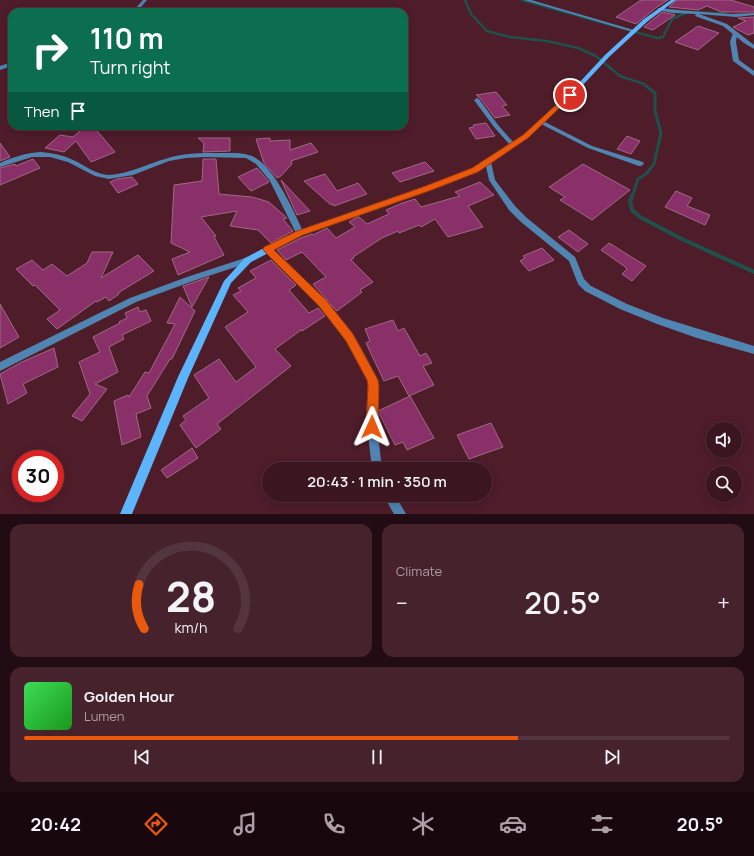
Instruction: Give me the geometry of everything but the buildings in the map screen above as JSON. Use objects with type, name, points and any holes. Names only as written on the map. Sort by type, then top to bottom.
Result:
[{"type":"main road","points":[[126,514],[183,377],[228,281],[248,260],[300,233],[448,181],[475,170],[526,136],[579,86],[607,56],[660,9],[674,0]]},
{"type":"street","points":[[138,8],[145,0]]},
{"type":"street","points":[[526,0],[635,31]]},
{"type":"street","points":[[660,9],[690,13],[743,16],[754,14]]},
{"type":"street","points":[[690,13],[721,23],[754,46]]},
{"type":"street","points":[[735,34],[733,42],[736,62],[754,74]]},
{"type":"street","points":[[477,100],[496,126],[513,145]]},
{"type":"street","points":[[541,122],[590,146],[641,164]]},
{"type":"street","points":[[0,165],[30,155],[52,155],[67,159],[100,176],[109,177],[128,173],[178,156],[197,154],[242,155],[254,160],[267,171],[300,233]]},
{"type":"street","points":[[488,162],[492,180],[502,196],[524,220],[572,259],[576,265],[583,284],[608,299],[638,313],[698,334],[754,350]]},
{"type":"street","points":[[267,249],[322,303],[349,337],[372,380],[374,387],[371,414],[372,440],[376,462]]},
{"type":"street","points":[[0,367],[133,300],[248,260]]},
{"type":"street","points":[[393,502],[400,514]]},
{"type":"waterway","points":[[465,0],[471,14],[487,31],[510,37],[547,41],[578,48],[596,56],[620,76],[644,84],[648,87]]},
{"type":"waterway","points":[[522,0],[657,38],[663,37],[672,19],[688,12]]},
{"type":"waterway","points":[[695,12],[728,14]]},
{"type":"waterway","points":[[632,197],[638,179],[646,174],[654,164],[661,133],[655,111],[655,93],[646,86]]},
{"type":"waterway","points":[[632,196],[630,202],[632,210],[640,217],[682,239],[754,272]]},
{"type":"route","points":[[372,427],[371,414],[374,387],[372,380],[349,337],[322,303],[267,249],[300,233],[426,189],[475,170],[526,136],[570,95]]}]
